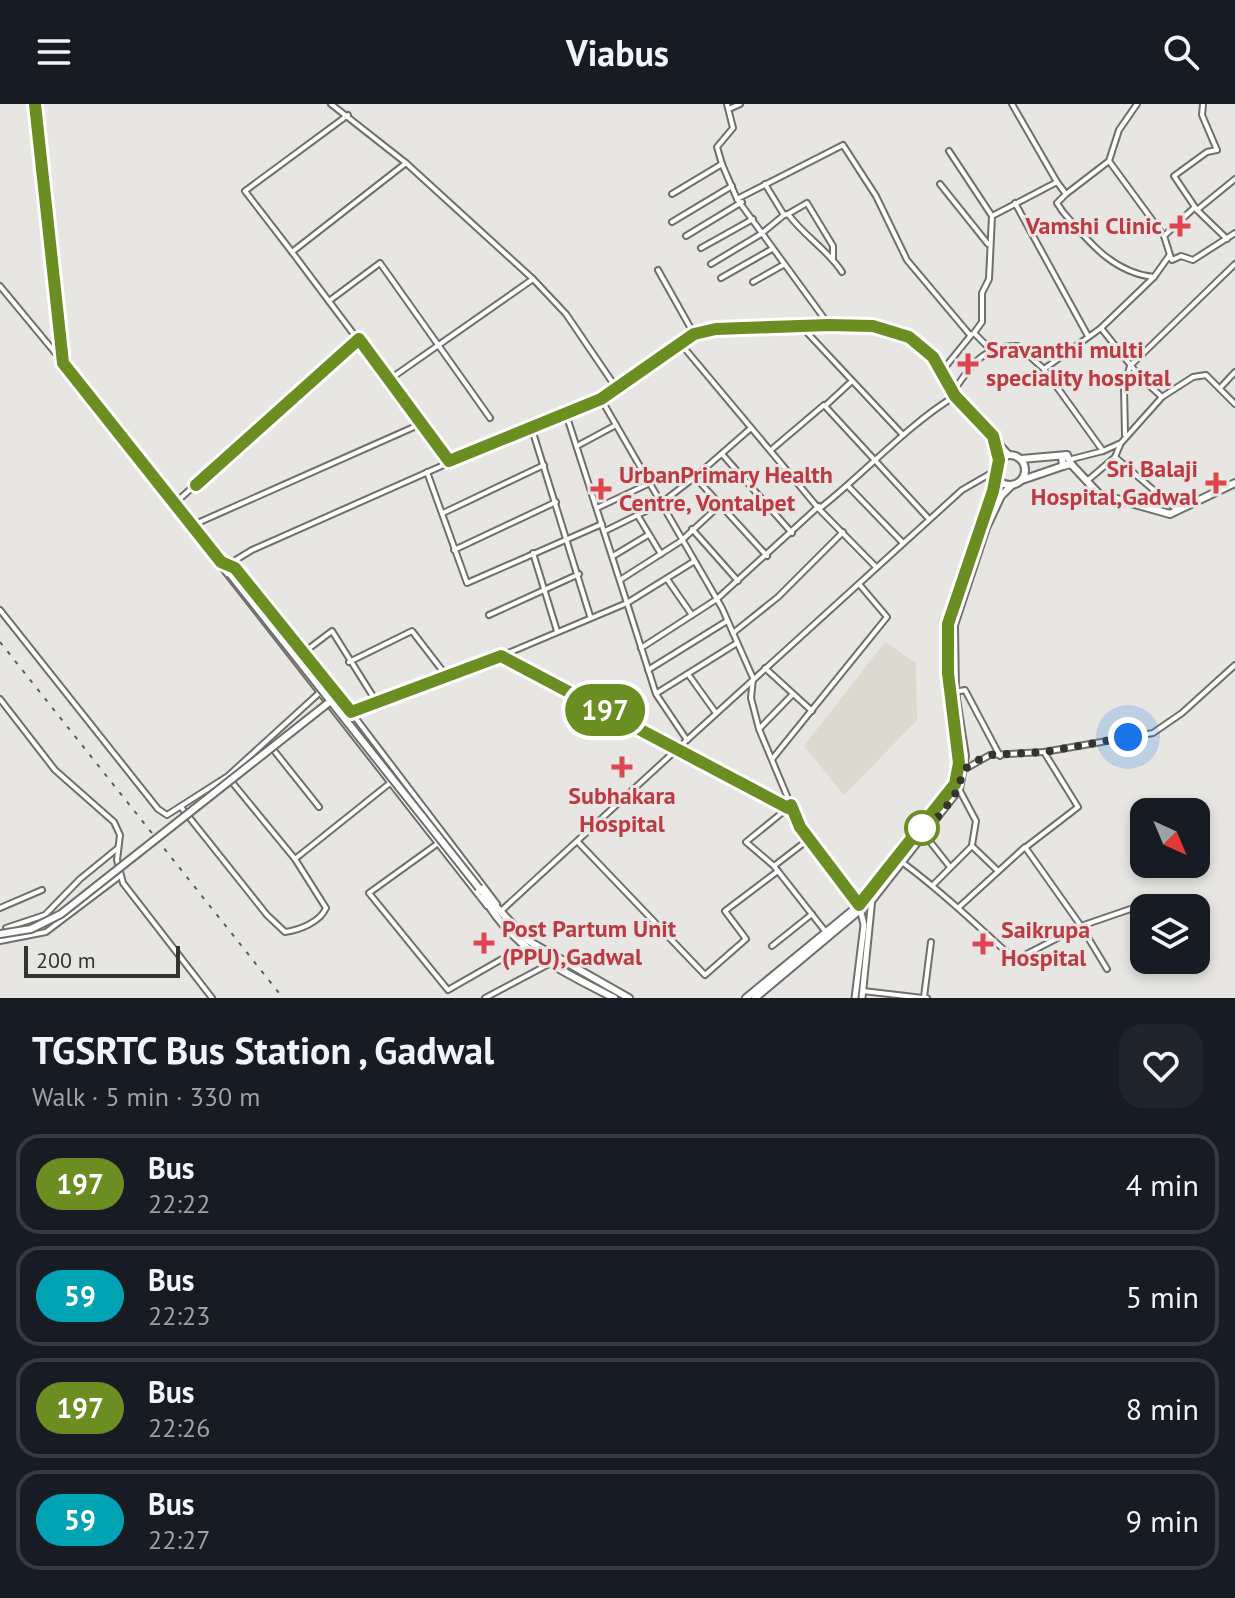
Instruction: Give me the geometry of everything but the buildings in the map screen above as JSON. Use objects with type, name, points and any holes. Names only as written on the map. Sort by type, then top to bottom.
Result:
[{"type":"main road","points":[[35,104],[63,363],[332,700],[523,947],[614,998]]},
{"type":"main road","points":[[871,897],[950,792],[957,777],[958,753],[948,673],[948,624],[999,460],[1010,455],[1021,459],[1067,455],[1068,463],[1099,494],[1134,507],[1170,514],[1235,483]]},
{"type":"main road","points":[[1021,459],[1026,469],[1022,480]]},
{"type":"main road","points":[[755,998],[871,897],[959,789],[965,769],[952,645],[958,607],[996,505],[1011,486],[1068,463]]},
{"type":"main road","points":[[996,474],[1011,486]]},
{"type":"main road","points":[[0,934],[31,929],[61,914],[332,700]]},
{"type":"main road","points":[[746,998],[860,908]]},
{"type":"main road","points":[[498,914],[527,940],[629,998]]},
{"type":"street","points":[[331,104],[406,163],[533,279],[566,314],[615,386]]},
{"type":"street","points":[[740,104],[728,107],[733,128],[716,150],[732,186],[761,234],[829,325]]},
{"type":"street","points":[[1012,104],[1066,194]]},
{"type":"street","points":[[1137,104],[1119,130],[1109,161],[1057,203],[1108,261],[1135,274],[1154,277]]},
{"type":"street","points":[[1203,104],[1202,115],[1217,150],[1207,152],[1174,176],[1196,209],[1227,239]]},
{"type":"street","points":[[348,115],[245,191],[449,461]]},
{"type":"street","points":[[686,236],[765,184],[843,145],[876,196],[907,260],[972,334],[991,350]]},
{"type":"street","points":[[942,372],[982,322],[982,293],[989,279],[988,244],[992,216],[949,151]]},
{"type":"street","points":[[1109,161],[1164,236],[1172,260]]},
{"type":"street","points":[[292,252],[406,163]]},
{"type":"street","points":[[672,194],[722,164]]},
{"type":"street","points":[[1164,236],[1235,179]]},
{"type":"street","points":[[992,216],[1057,182]]},
{"type":"street","points":[[765,184],[802,233],[833,258],[842,272]]},
{"type":"street","points":[[940,184],[988,244]]},
{"type":"street","points":[[672,222],[732,186]]},
{"type":"street","points":[[711,264],[807,203],[833,246],[833,258]]},
{"type":"street","points":[[1015,203],[1088,336]]},
{"type":"street","points":[[701,248],[753,219]]},
{"type":"street","points":[[1172,260],[1181,256],[1193,260],[1235,233]]},
{"type":"street","points":[[721,278],[772,249]]},
{"type":"street","points":[[1044,369],[1101,328],[1154,277],[1169,256],[1172,260]]},
{"type":"street","points":[[329,301],[380,263],[490,418]]},
{"type":"street","points":[[1123,440],[1124,388],[1130,366],[1235,264]]},
{"type":"street","points":[[753,282],[783,265]]},
{"type":"street","points":[[658,270],[694,334]]},
{"type":"street","points":[[390,379],[533,279]]},
{"type":"street","points":[[0,286],[63,363]]},
{"type":"street","points":[[801,326],[903,435]]},
{"type":"street","points":[[229,564],[252,550],[449,461],[601,399],[615,386],[694,334],[716,329],[873,326],[909,337],[933,357],[954,394],[1010,455]]},
{"type":"street","points":[[1101,328],[1130,366],[1162,397]]},
{"type":"street","points":[[175,503],[359,339]]},
{"type":"street","points":[[681,344],[819,507],[876,567]]},
{"type":"street","points":[[641,648],[717,599],[819,507],[876,462],[922,417],[954,394],[969,368],[999,346],[1018,346],[1044,369],[1103,451]]},
{"type":"street","points":[[1221,387],[1235,372]]},
{"type":"street","points":[[1087,481],[1115,457],[1123,440],[1162,397],[1193,377],[1206,375],[1235,404]]},
{"type":"street","points":[[771,451],[852,381]]},
{"type":"street","points":[[601,399],[717,599],[733,633],[753,678],[751,698],[759,729],[790,806],[809,839],[860,908],[864,925],[855,998]]},
{"type":"street","points":[[825,406],[929,519]]},
{"type":"street","points":[[566,414],[656,694],[687,740]]},
{"type":"street","points":[[193,525],[423,423]]},
{"type":"street","points":[[577,446],[616,425]]},
{"type":"street","points":[[531,426],[590,616]]},
{"type":"street","points":[[604,531],[660,504],[751,428]]},
{"type":"street","points":[[993,436],[999,460]]},
{"type":"street","points":[[1068,463],[1103,451],[1123,440]]},
{"type":"street","points":[[722,454],[792,533]]},
{"type":"street","points":[[1115,457],[1179,512]]},
{"type":"street","points":[[443,513],[544,465]]},
{"type":"street","points":[[427,472],[467,583],[602,524]]},
{"type":"street","points":[[498,914],[929,519],[971,484],[996,474]]},
{"type":"street","points":[[695,477],[767,556]]},
{"type":"street","points":[[597,508],[648,484]]},
{"type":"street","points":[[848,486],[903,543]]},
{"type":"street","points":[[454,550],[556,502]]},
{"type":"street","points":[[620,580],[681,541],[720,504]]},
{"type":"street","points":[[638,516],[661,554]]},
{"type":"street","points":[[692,529],[738,581]]},
{"type":"street","points":[[733,633],[778,597],[843,532]]},
{"type":"street","points":[[612,557],[648,535]]},
{"type":"street","points":[[533,553],[557,631]]},
{"type":"street","points":[[221,562],[229,564],[351,712],[483,882],[498,914]]},
{"type":"street","points":[[221,562],[227,576],[292,661],[340,717],[437,844],[498,914]]},
{"type":"street","points":[[340,717],[445,674],[501,656],[627,603],[693,562]]},
{"type":"street","points":[[489,615],[579,574]]},
{"type":"street","points":[[667,579],[692,615]]},
{"type":"street","points":[[773,758],[887,617],[858,583]]},
{"type":"street","points":[[0,610],[162,814],[171,814],[228,776],[268,743],[318,694]]},
{"type":"street","points":[[648,670],[727,621]]},
{"type":"street","points":[[292,661],[332,631],[376,701]]},
{"type":"street","points":[[349,662],[412,631],[445,674]]},
{"type":"street","points":[[656,694],[737,643]]},
{"type":"street","points":[[501,656],[679,747],[755,794],[790,806]]},
{"type":"street","points":[[965,769],[990,755],[1044,752],[1153,733],[1182,713],[1235,665]]},
{"type":"street","points":[[765,668],[812,711]]},
{"type":"street","points":[[688,674],[716,713]]},
{"type":"street","points":[[955,692],[965,690],[1000,756]]},
{"type":"street","points":[[759,729],[792,695]]},
{"type":"street","points":[[0,699],[61,775],[106,812],[119,830],[120,876],[212,998]]},
{"type":"street","points":[[268,743],[319,807]]},
{"type":"street","points":[[958,908],[1025,847],[1078,807],[1044,752]]},
{"type":"street","points":[[181,807],[267,915],[285,932],[298,930],[322,917],[326,908],[295,859],[228,776]]},
{"type":"street","points":[[295,859],[390,783]]},
{"type":"street","points":[[933,885],[972,846],[976,821],[959,789]]},
{"type":"street","points":[[790,806],[746,842],[776,868],[826,933]]},
{"type":"street","points":[[924,834],[950,867]]},
{"type":"street","points":[[578,842],[705,975],[746,939],[725,911],[809,839]]},
{"type":"street","points":[[437,844],[369,893],[448,990],[523,947]]},
{"type":"street","points":[[972,846],[998,871]]},
{"type":"street","points":[[1025,847],[1081,926],[1107,969]]},
{"type":"street","points":[[6,928],[45,915],[80,879],[118,848]]},
{"type":"street","points":[[902,862],[933,885],[1015,960],[1081,926],[1130,909]]},
{"type":"street","points":[[0,941],[46,932],[120,876]]},
{"type":"street","points":[[0,908],[42,890]]},
{"type":"street","points":[[871,897],[862,994],[925,998],[931,942]]},
{"type":"street","points":[[772,946],[812,914]]},
{"type":"street","points":[[485,998],[549,964]]},
{"type":"shaded area","points":[[885,642],[916,663],[917,720],[844,795],[804,746]]},
{"type":"railway","points":[[0,642],[283,998]]},
{"type":"bus line","name":"197","points":[[35,104],[63,363],[221,562],[235,568],[351,712],[445,674],[501,656],[679,747],[755,794],[788,808],[791,805],[800,827],[859,905],[955,784],[959,763],[949,693],[948,624],[993,491],[999,460],[993,436],[955,396],[933,357],[909,337],[873,326],[829,325],[716,329],[694,334],[615,386],[601,399],[449,461],[359,339],[196,485]]},
{"type":"place","name":"Vamshi Clinic","points":[[1180,226]]},
{"type":"place","name":"Sravanthi multi speciality hospital","points":[[968,364]]},
{"type":"place","name":"Sri Balaji Hospital,Gadwal","points":[[1216,483]]},
{"type":"place","name":"UrbanPrimary Health Centre, Vontalpet","points":[[601,489]]},
{"type":"place","name":"Subhakara Hospital","points":[[622,767]]},
{"type":"place","name":"Post Partum Unit (PPU),Gadwal","points":[[484,943]]},
{"type":"place","name":"Saikrupa Hospital","points":[[983,944]]},
{"type":"route","points":[[922,828],[924,834],[954,797],[965,769],[974,762],[990,755],[1044,752],[1128,737]]}]
